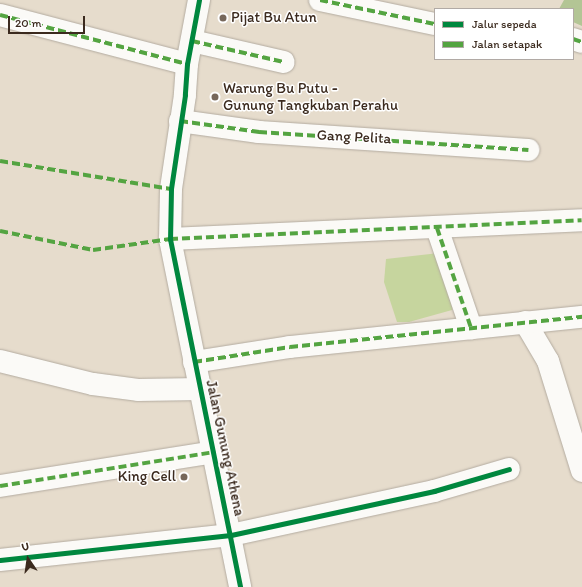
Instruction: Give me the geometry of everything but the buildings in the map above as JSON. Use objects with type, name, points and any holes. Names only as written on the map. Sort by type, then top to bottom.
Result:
[{"type":"street","name":"Jalan Gunung Athena","points":[[199,0],[187,64],[169,201],[170,239],[194,362],[215,452],[240,587]]},
{"type":"street","points":[[320,0],[434,24]]},
{"type":"street","points":[[0,15],[187,64]]},
{"type":"street","points":[[192,41],[284,62]]},
{"type":"street","name":"Gang Pelita","points":[[180,121],[259,132],[528,150]]},
{"type":"street","points":[[170,239],[437,228],[582,220]]},
{"type":"street","points":[[437,228],[470,328]]},
{"type":"street","points":[[194,362],[290,347],[582,317]]},
{"type":"street","points":[[525,322],[548,361],[576,431],[582,471]]},
{"type":"street","points":[[0,361],[93,384],[138,390],[201,389]]},
{"type":"street","points":[[0,486],[215,452]]},
{"type":"street","points":[[0,560],[231,535],[434,491],[509,469]]},
{"type":"green space","points":[[564,0],[582,0],[582,26],[574,22],[574,8],[560,8]]},
{"type":"green space","points":[[439,253],[454,305],[452,310],[409,322],[397,322],[384,282],[386,259]]},
{"type":"marked path","points":[[320,0],[434,24]]},
{"type":"marked path","points":[[0,15],[187,64]]},
{"type":"marked path","points":[[574,39],[582,42]]},
{"type":"marked path","points":[[192,41],[284,62]]},
{"type":"marked path","points":[[180,121],[259,132],[528,150]]},
{"type":"marked path","points":[[0,161],[171,189]]},
{"type":"marked path","points":[[0,231],[93,250],[170,239],[582,220]]},
{"type":"marked path","points":[[437,228],[471,328]]},
{"type":"marked path","points":[[194,362],[290,347],[582,317]]},
{"type":"marked path","points":[[0,486],[215,452]]},
{"type":"cycle path","points":[[199,0],[187,64],[185,95],[171,189],[170,239],[240,587]]},
{"type":"cycle path","points":[[0,560],[231,535],[434,491],[509,469]]},
{"type":"place","name":"Pijat Bu Atun","points":[[223,18]]},
{"type":"place","name":"Warung Bu Putu - Gunung Tangkuban Perahu","points":[[215,97]]},
{"type":"place","name":"King Cell","points":[[184,477]]}]
